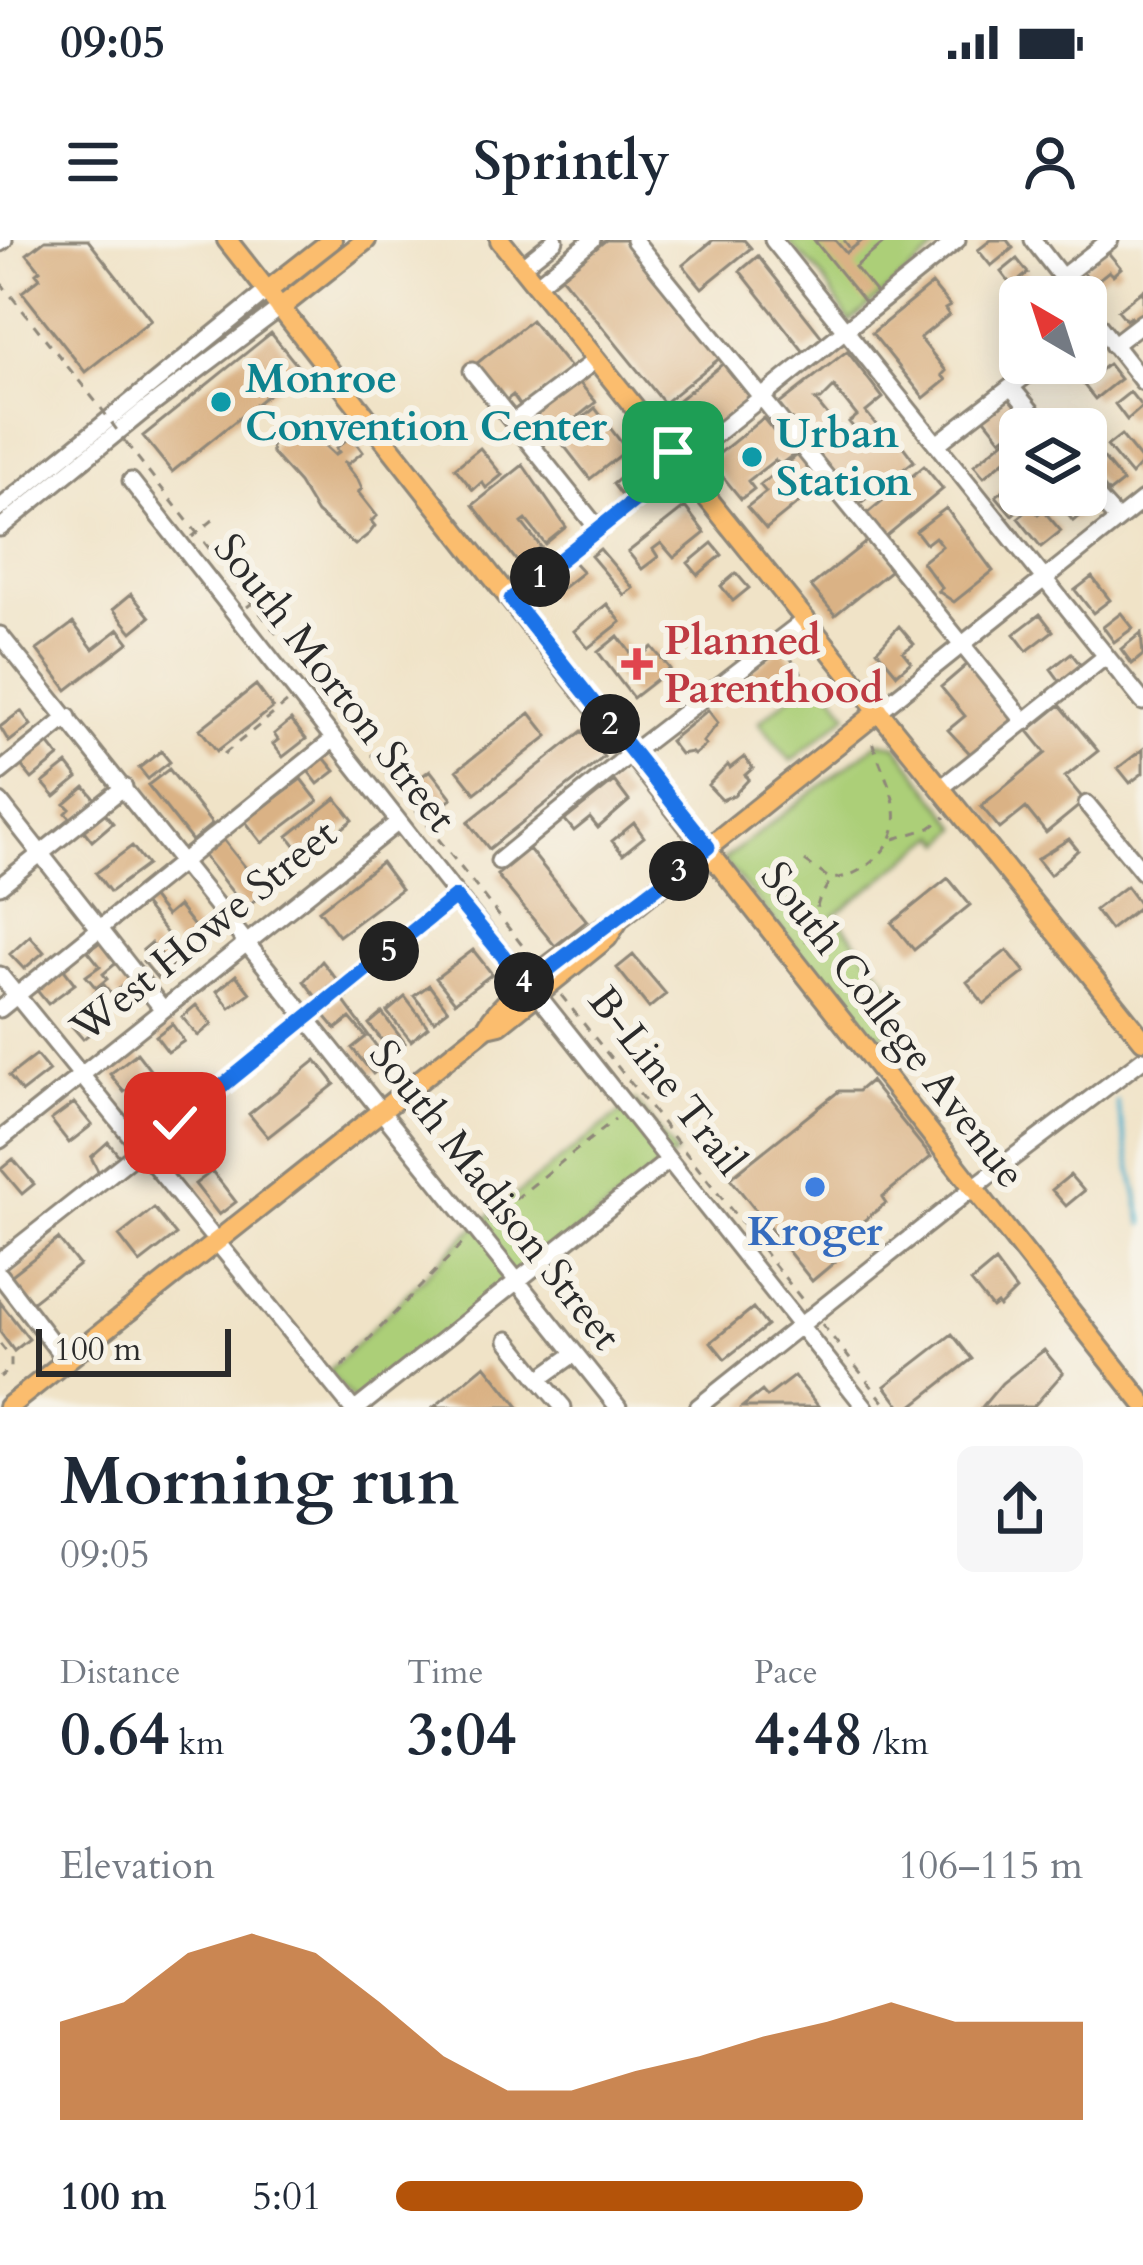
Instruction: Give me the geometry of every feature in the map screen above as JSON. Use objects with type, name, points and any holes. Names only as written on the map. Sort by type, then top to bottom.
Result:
[{"type":"main road","name":"South College Avenue","points":[[227,240],[1143,1403]]},
{"type":"main road","points":[[267,291],[332,240]]},
{"type":"main road","points":[[280,308],[366,240]]},
{"type":"main road","points":[[504,241],[1143,1040]]},
{"type":"main road","points":[[8,1407],[487,1027],[500,1024],[548,978],[607,938],[620,918],[879,711]]},
{"type":"street","points":[[521,267],[555,240]]},
{"type":"street","points":[[536,285],[592,240]]},
{"type":"street","points":[[634,240],[1025,722]]},
{"type":"street","points":[[773,240],[1143,702]]},
{"type":"street","points":[[511,599],[957,240]]},
{"type":"street","points":[[1033,240],[1061,276]]},
{"type":"street","points":[[1063,276],[1110,240]]},
{"type":"street","points":[[0,508],[267,291]]},
{"type":"street","points":[[0,528],[141,412],[280,308]]},
{"type":"street","points":[[1113,345],[1143,322]]},
{"type":"street","points":[[1107,339],[1143,382]]},
{"type":"street","points":[[513,422],[597,358]]},
{"type":"street","points":[[472,371],[599,530]]},
{"type":"street","points":[[938,444],[1015,384]]},
{"type":"street","points":[[1011,387],[1028,408]]},
{"type":"street","name":"South Morton Street","points":[[130,481],[455,897],[548,978],[668,1161],[808,1320],[865,1407]]},
{"type":"street","points":[[879,711],[1143,500]]},
{"type":"street","points":[[1107,508],[1118,520]]},
{"type":"street","points":[[500,861],[806,619]]},
{"type":"street","name":"South Madison Street","points":[[0,635],[618,1407]]},
{"type":"street","points":[[941,788],[1106,656]]},
{"type":"street","points":[[0,772],[68,717]]},
{"type":"street","points":[[0,1009],[334,739]]},
{"type":"street","points":[[0,886],[124,788]]},
{"type":"street","points":[[0,802],[162,1008]]},
{"type":"street","points":[[1088,804],[1143,872]]},
{"type":"street","name":"West Howe Street","points":[[0,1140],[398,823]]},
{"type":"street","points":[[0,1261],[175,1123],[194,1114],[455,897]]},
{"type":"street","points":[[0,975],[355,1407],[668,1161]]},
{"type":"street","points":[[698,1407],[1143,1059]]},
{"type":"street","points":[[0,1275],[67,1361]]},
{"type":"street","points":[[508,1340],[562,1407]]},
{"type":"street","points":[[539,1379],[574,1354]]},
{"type":"path","points":[[844,240],[849,247],[858,240]]},
{"type":"path","name":"B-Line Trail","points":[[0,282],[548,978],[808,1320],[887,1407]]},
{"type":"path","points":[[181,545],[218,516]]},
{"type":"path","points":[[236,615],[262,595],[278,616],[289,607]]},
{"type":"path","points":[[224,754],[287,703]]},
{"type":"path","points":[[872,741],[896,806],[892,840]]},
{"type":"path","points":[[806,942],[831,879],[864,868],[892,840],[930,828],[945,816]]},
{"type":"path","points":[[805,861],[831,879]]},
{"type":"path","points":[[0,1344],[11,1358],[11,1368],[0,1377]]},
{"type":"green space","points":[[786,240],[947,240],[850,322],[818,271]]},
{"type":"green space","points":[[811,679],[820,689],[827,684],[848,714],[791,761],[759,722]]},
{"type":"green space","points":[[879,742],[896,745],[959,828],[945,843],[938,835],[835,915],[900,997],[885,1020],[890,1028],[874,1041],[723,860]]},
{"type":"green space","points":[[635,1101],[676,1154],[359,1407],[328,1372],[470,1231]]},
{"type":"building","points":[[45,240],[88,240],[151,320],[85,372],[22,292],[40,278],[36,273],[40,270],[27,254]]},
{"type":"building","points":[[606,240],[625,240],[720,358],[664,403],[561,276]]},
{"type":"building","points":[[713,240],[744,240],[751,248],[702,288],[683,265]]},
{"type":"building","points":[[814,240],[835,240],[846,253],[863,240],[883,240],[855,267],[877,294],[865,303]]},
{"type":"building","points":[[991,240],[1007,240],[1013,248],[991,266],[978,250]]},
{"type":"building","points":[[1106,250],[1121,268],[1103,276],[1086,276],[1081,270]]},
{"type":"building","points":[[758,256],[822,337],[804,352],[740,271]]},
{"type":"building","points":[[1017,259],[1028,273],[1004,276],[1001,272]]},
{"type":"building","points":[[932,284],[950,306],[945,309],[949,315],[920,338],[946,371],[942,375],[946,380],[924,398],[872,333]]},
{"type":"building","points":[[1143,290],[1143,315],[1134,322],[1130,317],[1126,320],[1118,310]]},
{"type":"building","points":[[531,320],[571,369],[522,408],[513,395],[500,405],[471,368]]},
{"type":"building","name":"Monroe Convention Center","points":[[271,333],[300,369],[172,472],[143,436]]},
{"type":"building","points":[[847,351],[883,398],[866,412],[893,446],[899,441],[914,461],[858,505],[778,405]],"holes":[[[834,387],[857,416],[849,422],[863,439],[853,447],[815,400]]]},
{"type":"building","points":[[726,361],[754,395],[692,444],[665,411]]},
{"type":"building","points":[[1107,365],[1120,379],[1095,399],[1083,384],[1107,384]]},
{"type":"building","points":[[578,381],[596,402],[539,448],[522,426]]},
{"type":"building","points":[[1012,392],[1025,408],[999,408],[999,436],[982,415]]},
{"type":"building","points":[[1130,392],[1142,407],[1127,420],[1115,404]]},
{"type":"building","points":[[595,408],[627,450],[590,479],[558,438]]},
{"type":"building","name":"Urban Station","points":[[763,418],[793,455],[780,465],[775,460],[748,481],[754,489],[741,499],[710,461]]},
{"type":"building","points":[[300,423],[335,455],[336,448],[351,436],[363,452],[348,464],[343,461],[377,516],[369,534],[355,545],[317,513],[299,483],[272,453],[271,446]]},
{"type":"building","points":[[1121,435],[1143,462],[1131,475],[1107,446]]},
{"type":"building","points":[[999,445],[999,465],[984,477],[974,465]]},
{"type":"building","points":[[480,448],[502,475],[486,488],[482,482],[473,490],[455,468]]},
{"type":"building","points":[[801,452],[824,482],[766,529],[747,507],[766,492],[760,485]]},
{"type":"building","points":[[645,458],[655,470],[623,497],[613,484]]},
{"type":"building","points":[[1107,463],[1123,482],[1107,491]]},
{"type":"building","points":[[523,465],[566,527],[545,544],[526,520],[522,523],[541,547],[519,564],[473,505]]},
{"type":"building","points":[[924,466],[943,489],[884,538],[865,515]]},
{"type":"building","points":[[685,507],[705,533],[674,558],[661,543],[653,549],[658,557],[642,569],[628,552]]},
{"type":"building","points":[[946,508],[993,571],[954,602],[938,591],[942,588],[922,562],[942,546],[935,537],[926,544],[916,531]]},
{"type":"building","points":[[1048,516],[1061,531],[1041,547],[1018,518]]},
{"type":"building","points":[[871,538],[895,567],[835,615],[811,586]]},
{"type":"building","points":[[712,543],[722,555],[698,575],[688,563]]},
{"type":"building","points":[[600,549],[633,588],[624,595],[591,556]]},
{"type":"building","points":[[572,560],[583,572],[549,599],[542,584]]},
{"type":"building","points":[[736,573],[749,588],[733,601],[721,586]]},
{"type":"building","points":[[1092,577],[1110,600],[1093,613],[1075,590]]},
{"type":"building","points":[[131,594],[150,617],[132,632],[113,609]]},
{"type":"building","points":[[607,604],[621,622],[588,648],[574,631]]},
{"type":"building","points":[[1121,613],[1133,628],[1114,642],[1103,627]]},
{"type":"building","points":[[1040,614],[1053,631],[1027,651],[1014,634]]},
{"type":"building","points":[[73,623],[93,649],[119,629],[129,642],[67,690],[37,650]]},
{"type":"building","points":[[899,626],[914,644],[903,652],[911,662],[897,674],[877,650]]},
{"type":"building","points":[[1141,633],[1143,655],[1132,664],[1121,649]]},
{"type":"building","name":"Planned Parenthood","points":[[618,636],[636,660],[652,647],[670,669],[633,698],[598,652]]},
{"type":"building","points":[[782,647],[801,672],[768,698],[757,685],[747,693],[738,682]]},
{"type":"building","points":[[1071,653],[1083,668],[1062,684],[1051,669]]},
{"type":"building","points":[[969,663],[1017,727],[976,760],[948,730],[965,716],[941,687]]},
{"type":"building","points":[[256,685],[273,708],[217,751],[200,729]]},
{"type":"building","points":[[1060,705],[1098,751],[1065,777],[1085,801],[1046,833],[1026,808],[1000,829],[981,806],[1046,753],[1028,731]]},
{"type":"building","points":[[708,710],[718,723],[703,742],[706,745],[694,755],[680,754],[670,741]]},
{"type":"building","points":[[21,711],[31,725],[9,742],[0,727]]},
{"type":"building","points":[[530,713],[548,736],[475,793],[457,770]]},
{"type":"building","points":[[291,720],[306,739],[283,757],[273,744],[278,740],[274,734]]},
{"type":"building","points":[[582,731],[604,757],[489,849],[468,822]]},
{"type":"building","points":[[47,742],[59,757],[32,779],[20,764]]},
{"type":"building","points":[[1143,749],[1143,773],[1130,783],[1118,768]]},
{"type":"building","points":[[161,751],[170,762],[148,779],[139,768]]},
{"type":"building","points":[[321,754],[335,771],[318,784],[305,767]]},
{"type":"building","points":[[744,757],[753,768],[745,775],[749,779],[722,800],[708,785]]},
{"type":"building","points":[[67,764],[78,778],[55,797],[43,783]]},
{"type":"building","points":[[169,769],[212,824],[192,841],[148,785]]},
{"type":"building","points":[[430,770],[452,798],[440,809],[417,780]]},
{"type":"building","points":[[301,779],[318,801],[262,843],[245,821]]},
{"type":"building","points":[[614,781],[629,801],[598,828],[590,818],[574,831],[565,820]]},
{"type":"building","points":[[85,787],[98,802],[74,822],[65,804]]},
{"type":"building","points":[[336,798],[353,820],[305,858],[288,836]]},
{"type":"building","points":[[102,810],[113,823],[92,841],[81,827]]},
{"type":"building","points":[[634,823],[644,837],[623,854],[612,841]]},
{"type":"building","points":[[222,838],[265,892],[245,908],[202,854]]},
{"type":"building","points":[[1069,839],[1078,850],[1050,875],[1037,859]]},
{"type":"building","points":[[132,846],[147,865],[110,892],[96,873]]},
{"type":"building","points":[[529,849],[587,921],[555,946],[497,875]]},
{"type":"building","points":[[381,862],[401,889],[339,936],[319,910]]},
{"type":"building","points":[[948,878],[970,905],[914,950],[892,923]]},
{"type":"building","points":[[1126,886],[1141,906],[1110,930],[1095,910]]},
{"type":"building","points":[[151,897],[166,916],[178,906],[200,934],[180,950],[143,904]]},
{"type":"building","points":[[30,936],[44,952],[24,969],[10,954]]},
{"type":"building","points":[[104,939],[120,960],[103,974],[107,979],[96,988],[86,976],[100,966],[88,951]]},
{"type":"building","points":[[151,943],[172,966],[158,979],[143,961],[148,956],[143,950]]},
{"type":"building","points":[[473,950],[492,974],[455,1002],[436,978]]},
{"type":"building","points":[[1007,950],[1025,972],[984,1004],[967,982]]},
{"type":"building","points":[[633,955],[666,994],[649,1008],[617,968]]},
{"type":"building","points":[[322,961],[337,980],[316,997],[304,981]]},
{"type":"building","points":[[62,967],[75,984],[48,1004],[35,988]]},
{"type":"building","points":[[236,975],[250,993],[230,1008],[217,991]]},
{"type":"building","points":[[130,980],[144,996],[129,1008],[115,992]]},
{"type":"building","points":[[104,985],[114,997],[101,1007],[110,1018],[83,1039],[70,1024],[98,1002],[92,995]]},
{"type":"building","points":[[429,985],[448,1010],[434,1021],[414,996]]},
{"type":"building","points":[[340,996],[388,1062],[373,1074],[352,1048],[366,1037],[350,1018],[336,1029],[321,1011]]},
{"type":"building","points":[[405,997],[428,1027],[411,1041],[387,1012]]},
{"type":"building","points":[[196,1005],[212,1024],[198,1036],[182,1017]]},
{"type":"building","points":[[382,1013],[405,1043],[392,1053],[369,1024]]},
{"type":"building","points":[[172,1024],[184,1041],[168,1052],[156,1036]]},
{"type":"building","points":[[137,1053],[150,1070],[146,1073],[150,1078],[133,1092],[130,1088],[124,1092],[110,1074]]},
{"type":"building","points":[[36,1055],[49,1071],[22,1092],[9,1076]]},
{"type":"building","points":[[316,1060],[335,1084],[268,1137],[249,1114]]},
{"type":"building","name":"Kroger","points":[[870,1081],[931,1157],[882,1197],[886,1203],[827,1250],[836,1261],[812,1281],[730,1178],[839,1091],[858,1091]]},
{"type":"building","points":[[168,1091],[179,1106],[153,1127],[141,1112]]},
{"type":"building","points":[[74,1103],[92,1125],[69,1143],[51,1120]]},
{"type":"building","points":[[182,1124],[197,1141],[179,1157],[164,1139]]},
{"type":"building","points":[[108,1142],[120,1157],[100,1175],[91,1157]]},
{"type":"building","points":[[13,1159],[34,1184],[22,1194],[1,1169]]},
{"type":"building","points":[[212,1171],[236,1202],[219,1215],[195,1184]]},
{"type":"building","points":[[1070,1175],[1084,1191],[1066,1206],[1052,1190]]},
{"type":"building","points":[[154,1208],[176,1235],[140,1263],[119,1236]]},
{"type":"building","points":[[58,1239],[79,1265],[29,1304],[8,1278]]},
{"type":"building","points":[[995,1262],[1016,1290],[992,1308],[971,1282]]},
{"type":"building","points":[[0,1302],[29,1339],[14,1351],[0,1332]]},
{"type":"building","points":[[753,1308],[767,1326],[725,1359],[711,1342]]},
{"type":"building","points":[[952,1334],[972,1359],[911,1407],[901,1407],[885,1386]]},
{"type":"building","points":[[1044,1350],[1063,1373],[1033,1407],[982,1407],[1002,1383]]},
{"type":"building","points":[[485,1365],[519,1407],[434,1407]]},
{"type":"building","points":[[794,1376],[819,1407],[742,1407],[762,1391],[767,1397]]},
{"type":"waterway","points":[[1117,1102],[1143,1224]]},
{"type":"place","name":"Monroe Convention Center","points":[[221,402]]},
{"type":"place","name":"Urban Station","points":[[752,457]]},
{"type":"place","name":"Planned Parenthood","points":[[637,664]]},
{"type":"place","name":"Kroger","points":[[815,1187]]},
{"type":"route","points":[[175,1123],[194,1114],[455,897],[528,986],[708,847],[511,599],[681,463],[673,452]]}]
